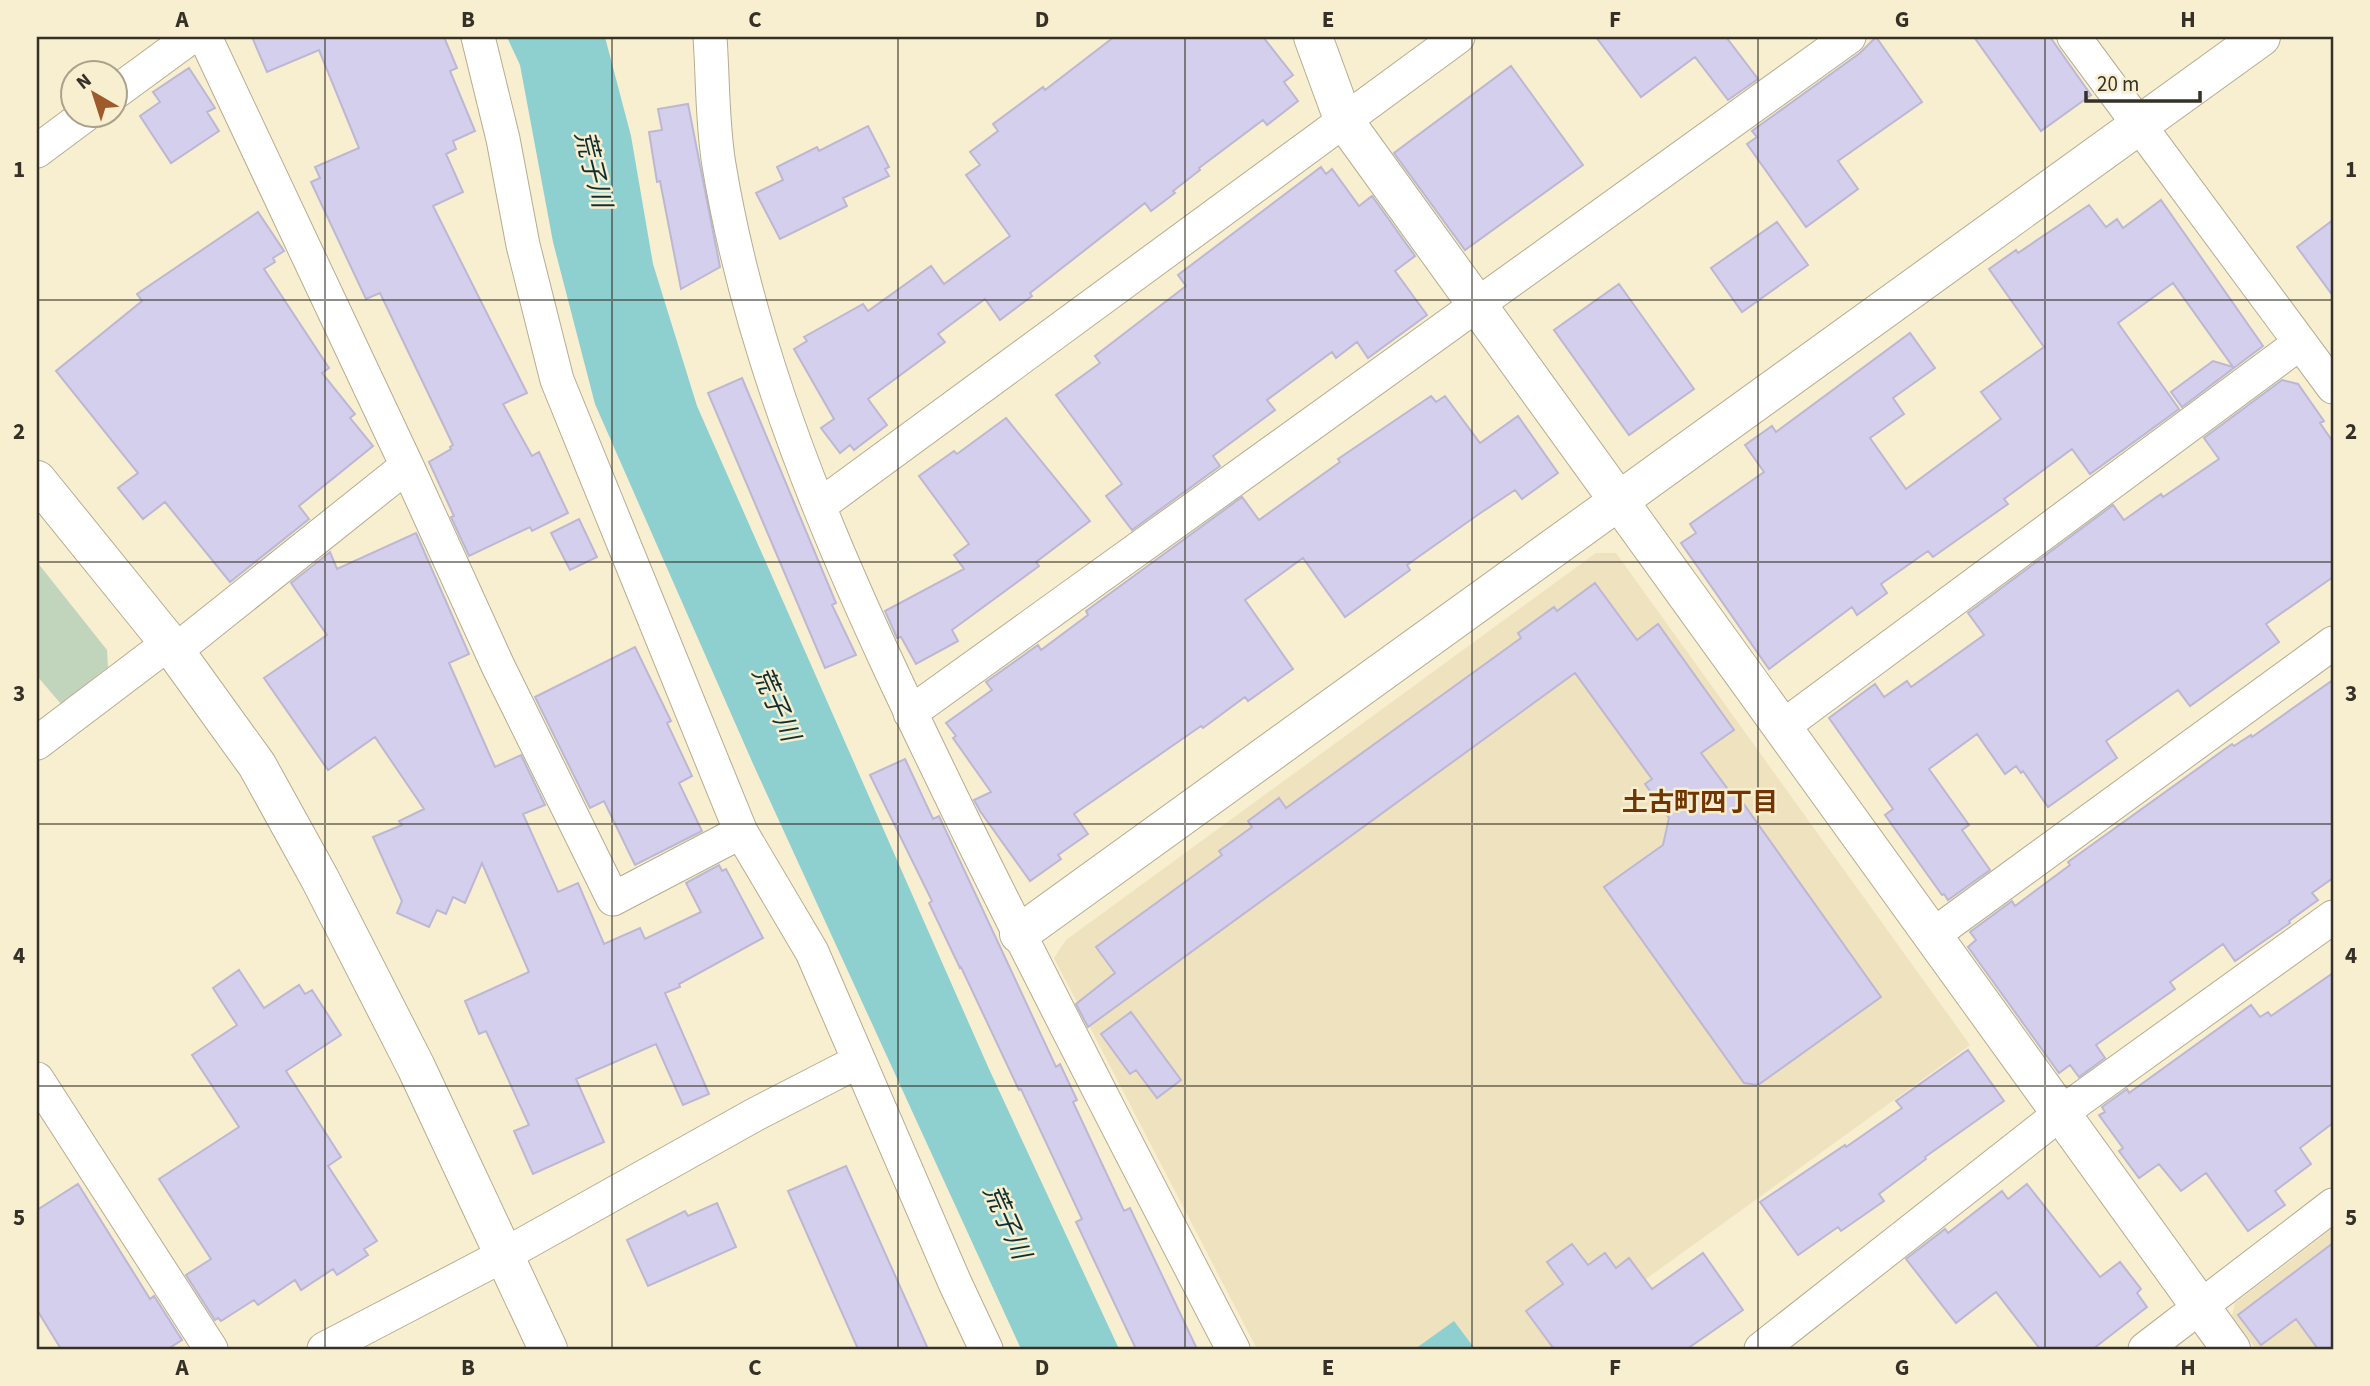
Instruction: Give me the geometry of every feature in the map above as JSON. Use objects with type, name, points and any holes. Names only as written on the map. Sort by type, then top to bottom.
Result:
[{"type":"street","points":[[130,82],[191,37]]},
{"type":"street","points":[[205,37],[498,666],[613,899],[741,832]]},
{"type":"street","points":[[478,37],[503,139],[523,245],[557,380],[741,832],[812,953],[986,1349]]},
{"type":"street","points":[[710,37],[718,162],[738,262],[768,368],[818,506],[910,713],[1019,934],[1233,1349]]},
{"type":"street","points":[[1313,37],[1343,119],[2231,1349]]},
{"type":"street","points":[[818,506],[1458,37]]},
{"type":"street","points":[[910,713],[1849,37]]},
{"type":"street","points":[[2074,37],[2333,387]]},
{"type":"street","points":[[1019,934],[2261,37]]},
{"type":"street","points":[[37,151],[65,130]]},
{"type":"street","points":[[1782,727],[2300,343]]},
{"type":"street","points":[[37,743],[172,647],[407,466]]},
{"type":"street","points":[[37,480],[172,647],[257,765],[320,879],[416,1067],[548,1349]]},
{"type":"street","points":[[1933,935],[2333,643]]},
{"type":"street","points":[[1761,1349],[2061,1113],[2333,917]]},
{"type":"street","points":[[324,1349],[503,1255],[756,1114],[859,1060]]},
{"type":"street","points":[[37,1079],[211,1349]]},
{"type":"street","points":[[2145,1349],[2333,1205]]},
{"type":"shaded area","points":[[1596,553],[1616,553],[1970,1045],[1549,1349],[1257,1349],[1054,958],[1066,940]]},
{"type":"shaded area","points":[[2333,1228],[2333,1349],[2256,1349],[2232,1316],[2235,1303]]},
{"type":"green space","points":[[37,562],[107,650],[108,667],[61,704],[37,676]]},
{"type":"water","name":"荒子川","points":[[507,37],[605,37],[631,136],[653,264],[697,406],[989,1069],[1119,1349],[1021,1349],[754,766],[595,404],[553,242],[520,65]]},
{"type":"water","points":[[1454,1321],[1475,1349],[1415,1349]]},
{"type":"building","points":[[252,37],[444,37],[457,68],[450,71],[475,131],[453,141],[456,149],[446,154],[463,192],[433,206],[527,393],[503,404],[532,456],[539,452],[568,513],[532,531],[530,527],[469,556],[429,462],[451,449],[453,445],[380,293],[366,299],[311,182],[320,178],[315,167],[359,148],[319,50],[267,72]]},
{"type":"building","points":[[1114,37],[1263,37],[1293,75],[1284,82],[1298,101],[1267,125],[1263,120],[1199,168],[1200,170],[1173,191],[1175,193],[1151,211],[1145,203],[1030,293],[1032,296],[1000,320],[985,299],[938,334],[945,342],[868,399],[887,425],[854,450],[850,445],[840,453],[821,428],[834,419],[794,349],[807,341],[804,337],[863,304],[868,311],[931,266],[944,284],[1010,236],[966,175],[980,165],[970,152],[998,131],[993,124],[1043,87],[1045,90]]},
{"type":"building","points":[[1596,37],[1726,37],[1758,79],[1728,100],[1695,57],[1641,97]]},
{"type":"building","points":[[1876,37],[1922,102],[1838,161],[1858,189],[1806,227],[1747,144],[1757,137],[1752,131],[1860,53]]},
{"type":"building","points":[[1974,37],[2050,37],[2091,95],[2041,131]]},
{"type":"building","points":[[1511,66],[1583,165],[1465,250],[1394,153]]},
{"type":"building","points":[[189,68],[215,108],[207,112],[219,131],[171,163],[140,116],[160,102],[153,92]]},
{"type":"building","points":[[688,104],[720,267],[681,289],[660,181],[657,182],[649,132],[662,130],[658,109]]},
{"type":"building","points":[[868,126],[889,167],[885,169],[889,176],[843,198],[847,206],[780,239],[756,193],[783,180],[777,167],[817,147],[819,151]]},
{"type":"building","points":[[1321,167],[1326,174],[1332,169],[1359,206],[1372,196],[1415,256],[1395,271],[1427,315],[1368,358],[1357,342],[1336,358],[1332,352],[1267,400],[1275,410],[1213,456],[1220,466],[1132,530],[1106,496],[1122,484],[1056,395],[1100,363],[1095,356],[1186,286],[1178,275]]},
{"type":"building","points":[[2161,200],[2263,346],[2182,407],[2171,392],[2213,361],[2233,367],[2173,283],[2118,323],[2179,409],[2090,474],[2072,449],[2004,499],[2008,504],[1933,557],[1928,551],[1881,584],[1887,593],[1857,615],[1852,607],[1769,669],[1681,543],[1696,533],[1690,524],[1764,472],[1745,445],[1772,426],[1776,432],[1910,333],[1935,368],[1893,398],[1904,414],[1870,438],[1906,489],[2001,419],[1981,392],[2044,347],[1989,269],[2016,250],[2018,253],[2089,205],[2106,227],[2117,219],[2123,228]]},
{"type":"building","points":[[258,212],[284,251],[273,258],[275,262],[264,269],[329,368],[322,373],[355,414],[350,418],[373,446],[299,506],[309,519],[230,582],[165,502],[143,519],[118,488],[138,473],[56,371],[142,301],[137,294]]},
{"type":"building","points":[[2333,220],[2333,296],[2297,247]]},
{"type":"building","points":[[1777,222],[1808,265],[1742,312],[1711,268]]},
{"type":"building","points":[[1619,284],[1694,389],[1629,435],[1554,330]]},
{"type":"building","points":[[742,378],[836,603],[832,605],[856,655],[825,668],[708,393]]},
{"type":"building","points":[[2282,380],[2298,384],[2324,421],[2320,423],[2333,442],[2333,577],[2266,624],[2279,642],[2190,706],[2178,690],[2106,741],[2117,758],[2048,807],[2023,771],[2021,773],[2016,766],[2005,774],[1977,734],[1929,769],[1969,825],[1962,830],[1990,870],[1948,900],[1885,815],[1893,809],[1829,718],[1875,684],[1884,697],[1907,681],[1911,687],[1984,635],[1968,613],[2113,505],[2124,520],[2219,459],[2204,438]]},
{"type":"building","points":[[1431,396],[1436,402],[1445,396],[1480,443],[1518,416],[1558,473],[1522,499],[1515,490],[1479,514],[1407,565],[1410,570],[1345,617],[1303,558],[1245,600],[1293,669],[1248,701],[1245,697],[1203,728],[1201,726],[1074,814],[1088,834],[1058,855],[1061,859],[1030,881],[974,800],[991,792],[953,738],[956,736],[946,723],[992,690],[986,682],[1038,645],[1041,650],[1088,615],[1086,611],[1242,497],[1259,520],[1340,462],[1338,459]]},
{"type":"building","points":[[1006,418],[1090,521],[1036,562],[1039,566],[952,630],[958,641],[916,664],[901,637],[897,638],[885,611],[964,569],[954,555],[969,544],[919,476],[954,451],[957,454]]},
{"type":"building","points":[[579,519],[597,557],[570,570],[551,533]]},
{"type":"building","points":[[416,533],[469,654],[449,663],[495,767],[521,755],[545,805],[523,814],[558,892],[578,883],[604,944],[640,928],[645,939],[701,912],[686,883],[719,865],[722,871],[726,869],[763,938],[679,984],[680,987],[665,993],[709,1094],[683,1105],[656,1044],[576,1079],[604,1142],[533,1174],[514,1131],[529,1125],[486,1031],[479,1034],[465,1001],[529,972],[482,863],[465,903],[453,897],[446,914],[437,910],[429,927],[397,913],[402,901],[373,837],[402,825],[399,821],[424,809],[375,737],[328,770],[264,678],[327,635],[291,583],[330,552],[337,569]]},
{"type":"building","points":[[1595,583],[1637,640],[1658,624],[1734,730],[1701,753],[1733,796],[1738,796],[1881,997],[1758,1085],[1744,1083],[1604,887],[1663,845],[1669,818],[1645,784],[1652,779],[1575,673],[1088,1027],[1076,1004],[1115,973],[1096,947],[1222,855],[1219,851],[1252,827],[1248,821],[1279,798],[1286,808],[1521,638],[1518,633],[1554,607],[1557,611]]},
{"type":"building","points":[[635,647],[671,721],[667,723],[692,776],[679,783],[702,831],[635,865],[604,801],[590,808],[535,697]]},
{"type":"building","points":[[2333,680],[2333,878],[2312,893],[2318,900],[2235,961],[2223,944],[2170,982],[2175,989],[2096,1045],[2105,1058],[2079,1077],[2070,1065],[2059,1073],[1968,947],[1976,940],[1970,932],[2012,901],[2015,906],[2070,865],[2068,862],[2232,744],[2234,746],[2251,735],[2252,737]]},
{"type":"building","points":[[905,759],[933,819],[939,816],[1056,1067],[1060,1064],[1077,1100],[1073,1102],[1124,1211],[1130,1208],[1197,1349],[1136,1349],[1076,1222],[1082,1219],[870,775]]},
{"type":"building","points":[[239,970],[264,1008],[299,985],[305,994],[312,990],[341,1035],[286,1071],[341,1157],[328,1166],[377,1241],[364,1249],[368,1255],[337,1275],[333,1269],[301,1290],[295,1280],[258,1305],[254,1300],[221,1321],[218,1318],[215,1320],[186,1275],[211,1259],[159,1179],[239,1127],[192,1055],[237,1025],[213,988]]},
{"type":"building","points":[[2333,973],[2333,1123],[2300,1148],[2311,1164],[2275,1191],[2285,1205],[2248,1231],[2206,1173],[2181,1191],[2159,1164],[2139,1178],[2119,1151],[2123,1148],[2099,1115],[2105,1112],[2102,1107],[2127,1089],[2129,1093],[2251,1005],[2260,1017],[2268,1012],[2271,1016]]},
{"type":"building","points":[[1131,1012],[1181,1080],[1157,1098],[1136,1070],[1130,1074],[1101,1034]]},
{"type":"building","points":[[1968,1050],[2004,1101],[1925,1157],[1926,1159],[1879,1194],[1884,1201],[1841,1231],[1838,1227],[1798,1255],[1760,1202],[1902,1108],[1896,1101]]},
{"type":"building","points":[[846,1166],[928,1349],[858,1349],[788,1191]]},
{"type":"building","points":[[78,1184],[150,1299],[154,1296],[182,1340],[168,1349],[61,1349],[37,1310],[37,1210]]},
{"type":"building","points":[[2027,1184],[2100,1277],[2120,1262],[2141,1289],[2137,1293],[2147,1307],[2093,1349],[2040,1349],[1996,1292],[1956,1323],[1906,1259],[1945,1229],[1948,1233],[2002,1191],[2008,1199]]},
{"type":"building","points":[[717,1203],[736,1247],[648,1286],[627,1240],[685,1211],[688,1216]]},
{"type":"building","points":[[2333,1243],[2333,1349],[2318,1349],[2296,1319],[2261,1345],[2238,1315]]},
{"type":"building","points":[[1572,1244],[1588,1265],[1605,1253],[1616,1268],[1629,1258],[1652,1289],[1703,1253],[1743,1310],[1687,1349],[1554,1349],[1526,1311],[1563,1284],[1547,1262]]},
{"type":"district","name":"土古町四丁目","points":[[1700,802]]}]
